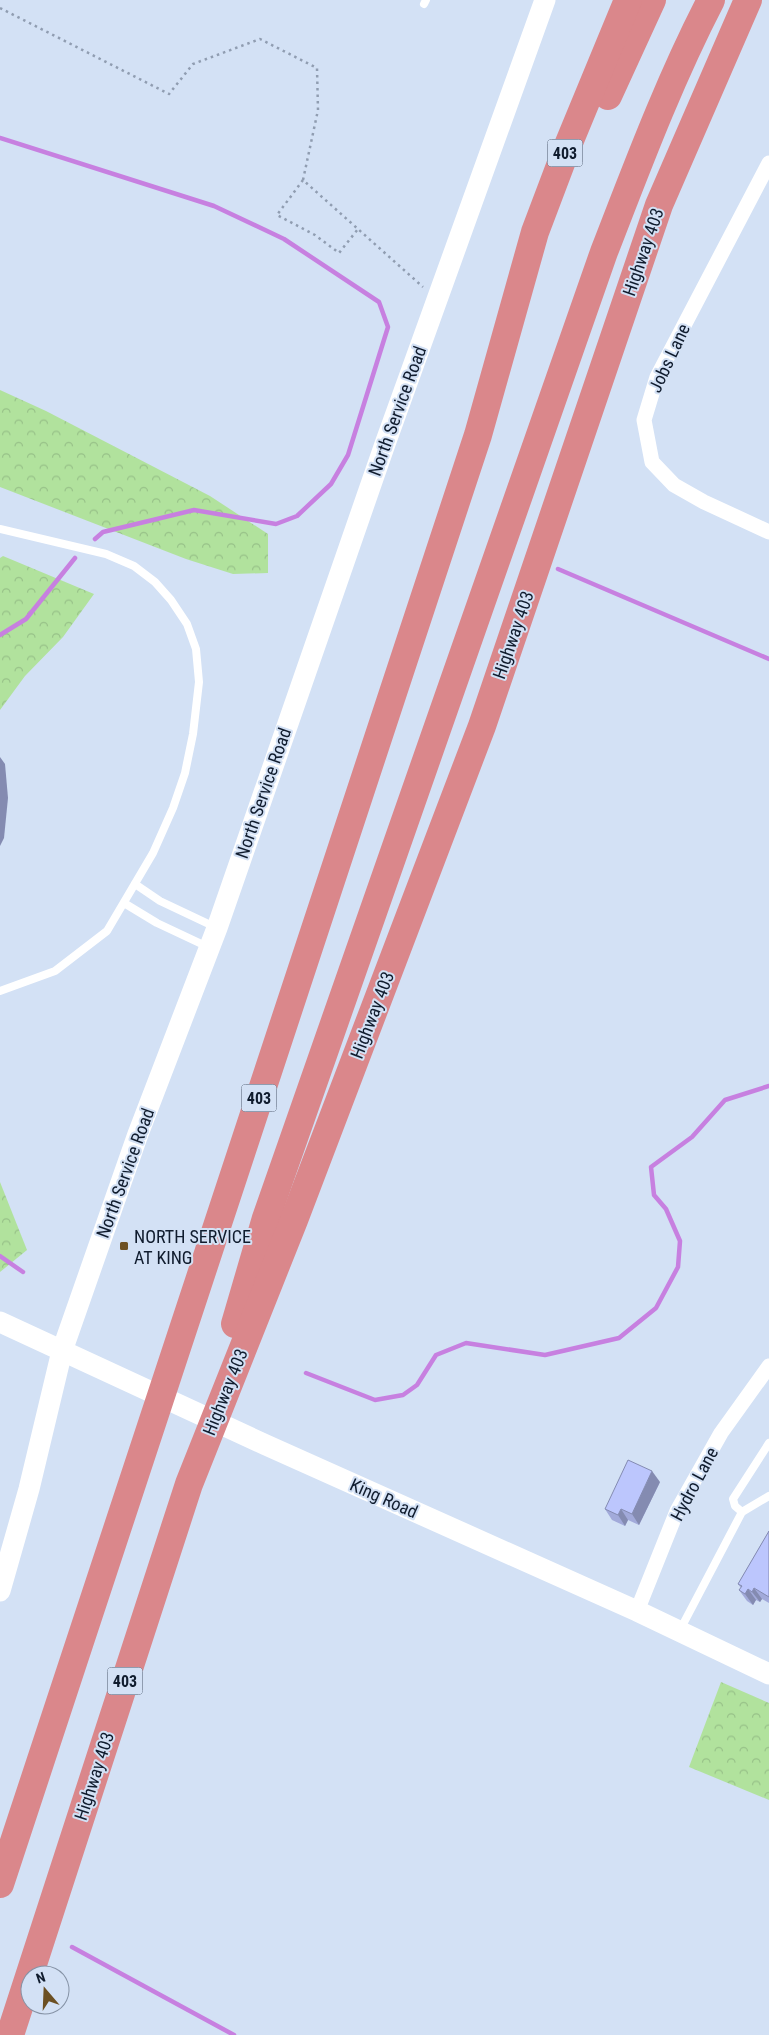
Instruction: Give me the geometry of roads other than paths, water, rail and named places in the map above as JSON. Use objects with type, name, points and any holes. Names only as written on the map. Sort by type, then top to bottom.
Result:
[{"type":"highway","name":"403","points":[[0,1884],[478,435],[535,232],[566,150],[628,0]]},
{"type":"highway","points":[[512,310],[548,220],[591,135],[652,0]]},
{"type":"highway","points":[[189,1484],[266,1218],[604,252],[634,173],[685,53],[711,0]]},
{"type":"highway","name":"Highway 403","points":[[10,2035],[189,1484],[297,1210],[482,726],[659,205],[748,0]]},
{"type":"highway","points":[[717,68],[762,0]]},
{"type":"street","name":"North Service Road","points":[[0,1591],[30,1489],[62,1351],[138,1134],[217,928],[437,300],[545,0]]},
{"type":"street","name":"Jobs Lane","points":[[769,163],[657,377],[644,420],[652,462],[674,485],[704,502],[769,532]]},
{"type":"street","name":"King Road","points":[[0,1322],[116,1377],[637,1611],[769,1674]]},
{"type":"street","name":"Hydro Lane","points":[[637,1611],[677,1511],[721,1433],[769,1366]]},
{"type":"lane","points":[[0,529],[106,554],[134,566],[165,594],[187,624],[196,650],[199,682],[194,734],[185,773],[173,808],[153,853],[107,931],[55,972],[0,991]]},
{"type":"lane","points":[[135,884],[160,901],[217,928]]},
{"type":"lane","points":[[124,903],[157,923],[209,948]]},
{"type":"lane","points":[[742,1512],[735,1506],[733,1499],[769,1443]]},
{"type":"lane","points":[[679,1631],[742,1512],[769,1496]]},
{"type":"waterway","points":[[0,138],[214,206],[284,239],[379,302],[388,327],[348,455],[331,484],[297,516],[276,524],[194,510],[103,532],[95,539]]},
{"type":"waterway","points":[[0,635],[26,619],[75,558]]},
{"type":"waterway","points":[[558,569],[769,659]]},
{"type":"waterway","points":[[306,1373],[375,1400],[403,1395],[417,1385],[436,1355],[466,1343],[545,1355],[619,1338],[656,1308],[678,1267],[680,1241],[666,1209],[654,1195],[651,1167],[692,1137],[725,1100],[769,1086]]},
{"type":"waterway","points":[[0,1256],[23,1272]]},
{"type":"waterway","points":[[72,1947],[234,2035]]},
{"type":"place","name":"NORTH SERVICE AT KING","points":[[124,1246]]}]
